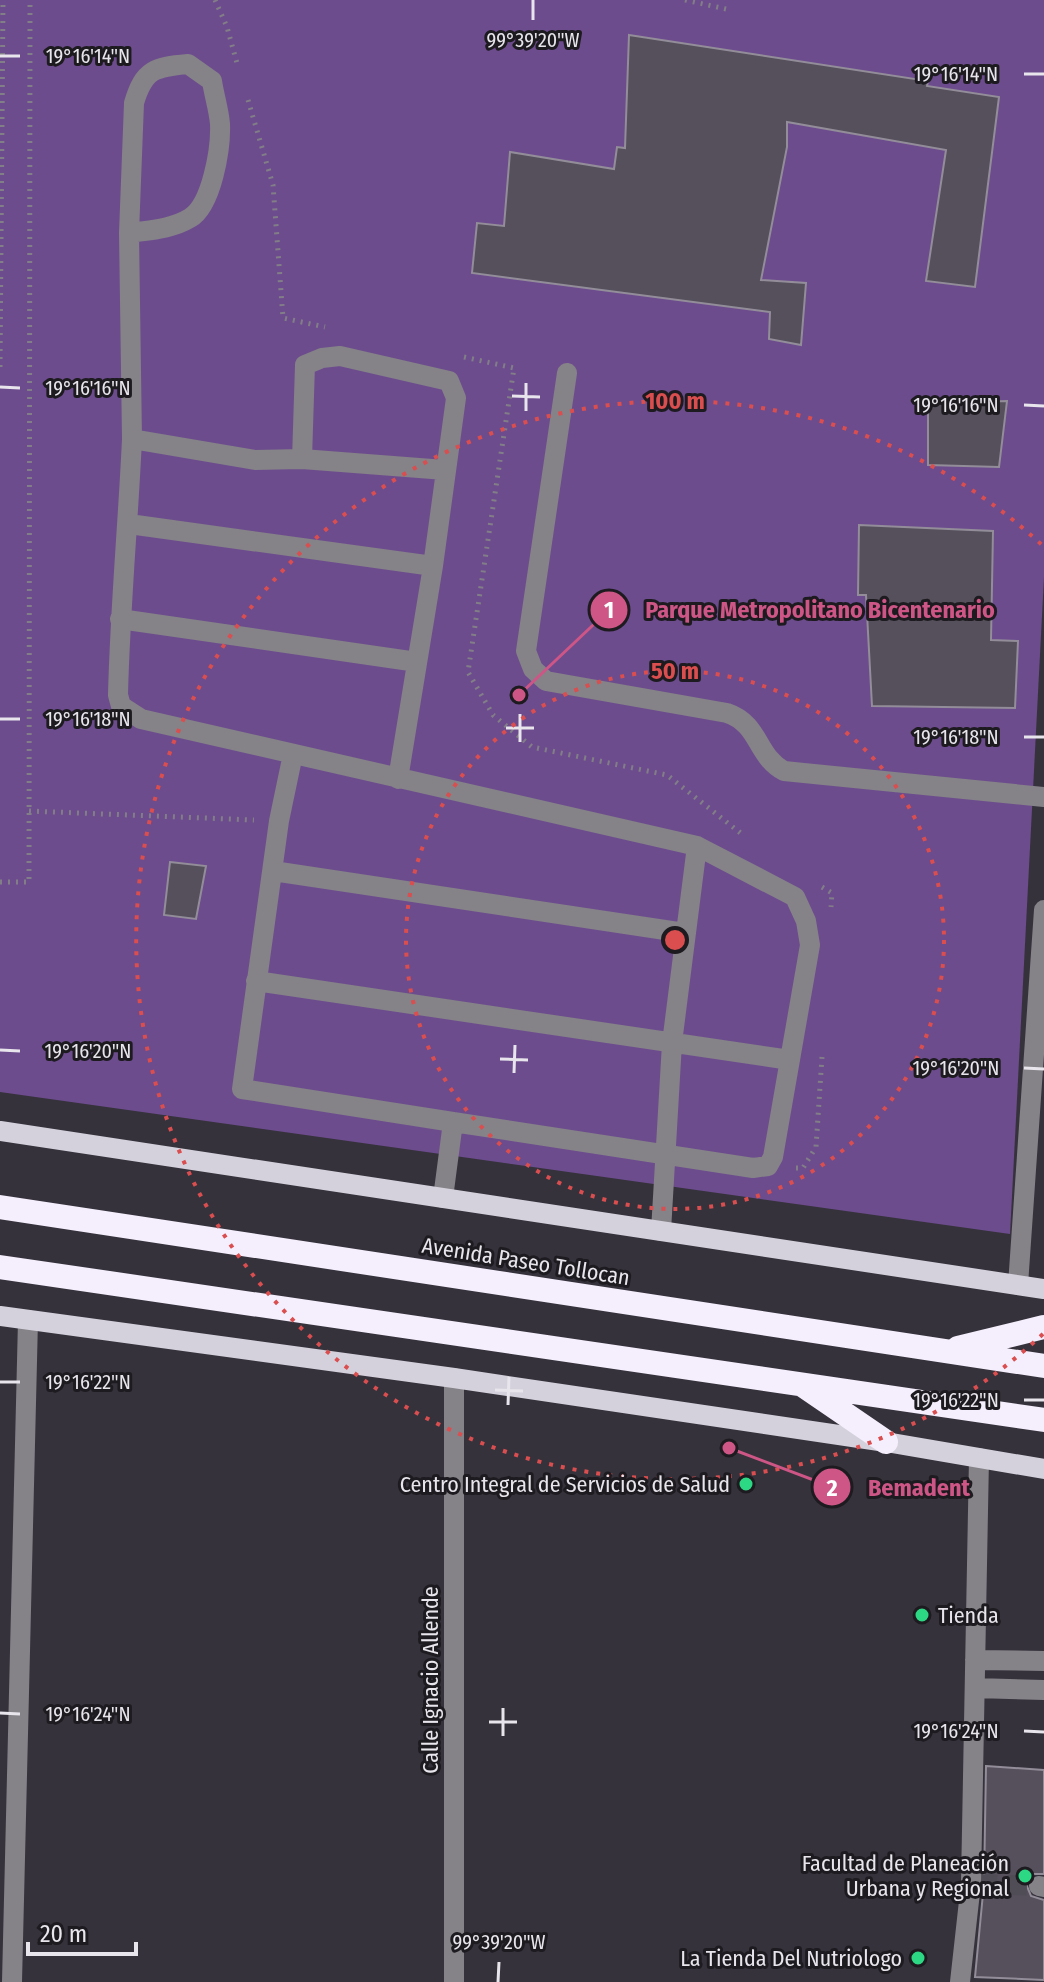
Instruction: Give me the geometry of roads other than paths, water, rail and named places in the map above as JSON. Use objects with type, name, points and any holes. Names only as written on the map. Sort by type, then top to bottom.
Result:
[{"type":"highway","name":"Avenida Paseo Tollocan","points":[[0,1207],[1044,1366]]},
{"type":"highway","points":[[0,1267],[1044,1420]]},
{"type":"highway","points":[[948,1350],[1044,1327]]},
{"type":"highway","points":[[799,1382],[886,1442]]},
{"type":"main road","points":[[0,1131],[1044,1289]]},
{"type":"main road","points":[[0,1316],[454,1378],[886,1442],[1044,1469]]},
{"type":"street","points":[[129,233],[167,228],[193,217],[207,195],[218,159],[220,123],[212,81],[188,64],[157,67],[140,84],[134,103],[129,233],[132,439],[129,524],[120,619],[118,695],[121,706],[141,719],[697,846],[795,897],[806,921],[810,945],[773,1157],[768,1166],[753,1168],[242,1089],[279,821],[293,754]]},
{"type":"street","points":[[302,459],[305,365],[340,356],[449,381],[456,398],[433,566],[398,779]]},
{"type":"street","points":[[567,373],[526,651],[537,675],[546,681],[739,717],[749,725],[771,764],[784,771],[1044,797]]},
{"type":"street","points":[[132,439],[255,460],[302,459],[445,470]]},
{"type":"street","points":[[129,524],[433,566]]},
{"type":"street","points":[[120,619],[417,662]]},
{"type":"street","points":[[661,1231],[672,1043],[697,846]]},
{"type":"street","points":[[273,871],[685,933]]},
{"type":"street","points":[[1018,1285],[1044,910]]},
{"type":"street","points":[[256,981],[790,1060]]},
{"type":"street","points":[[443,1198],[453,1122]]},
{"type":"street","points":[[12,1982],[28,1320]]},
{"type":"street","name":"Calle Ignacio Allende","points":[[454,1378],[454,1982]]},
{"type":"street","points":[[960,1982],[974,1884],[979,1458]]},
{"type":"street","points":[[975,1660],[1044,1661]]},
{"type":"street","points":[[975,1688],[1044,1690]]},
{"type":"tunnel","points":[[977,1884],[1039,1886]]},
{"type":"place","name":"Parque Metropolitano Bicentenario","points":[[519,695]]},
{"type":"place","name":"Bemadent","points":[[729,1448]]},
{"type":"place","name":"Centro Integral de Servicios de Salud","points":[[746,1484]]},
{"type":"place","name":"Tienda","points":[[922,1615]]},
{"type":"place","name":"Facultad de Planeación Urbana y Regional","points":[[1025,1876]]},
{"type":"place","name":"La Tienda Del Nutriologo","points":[[918,1958]]}]
